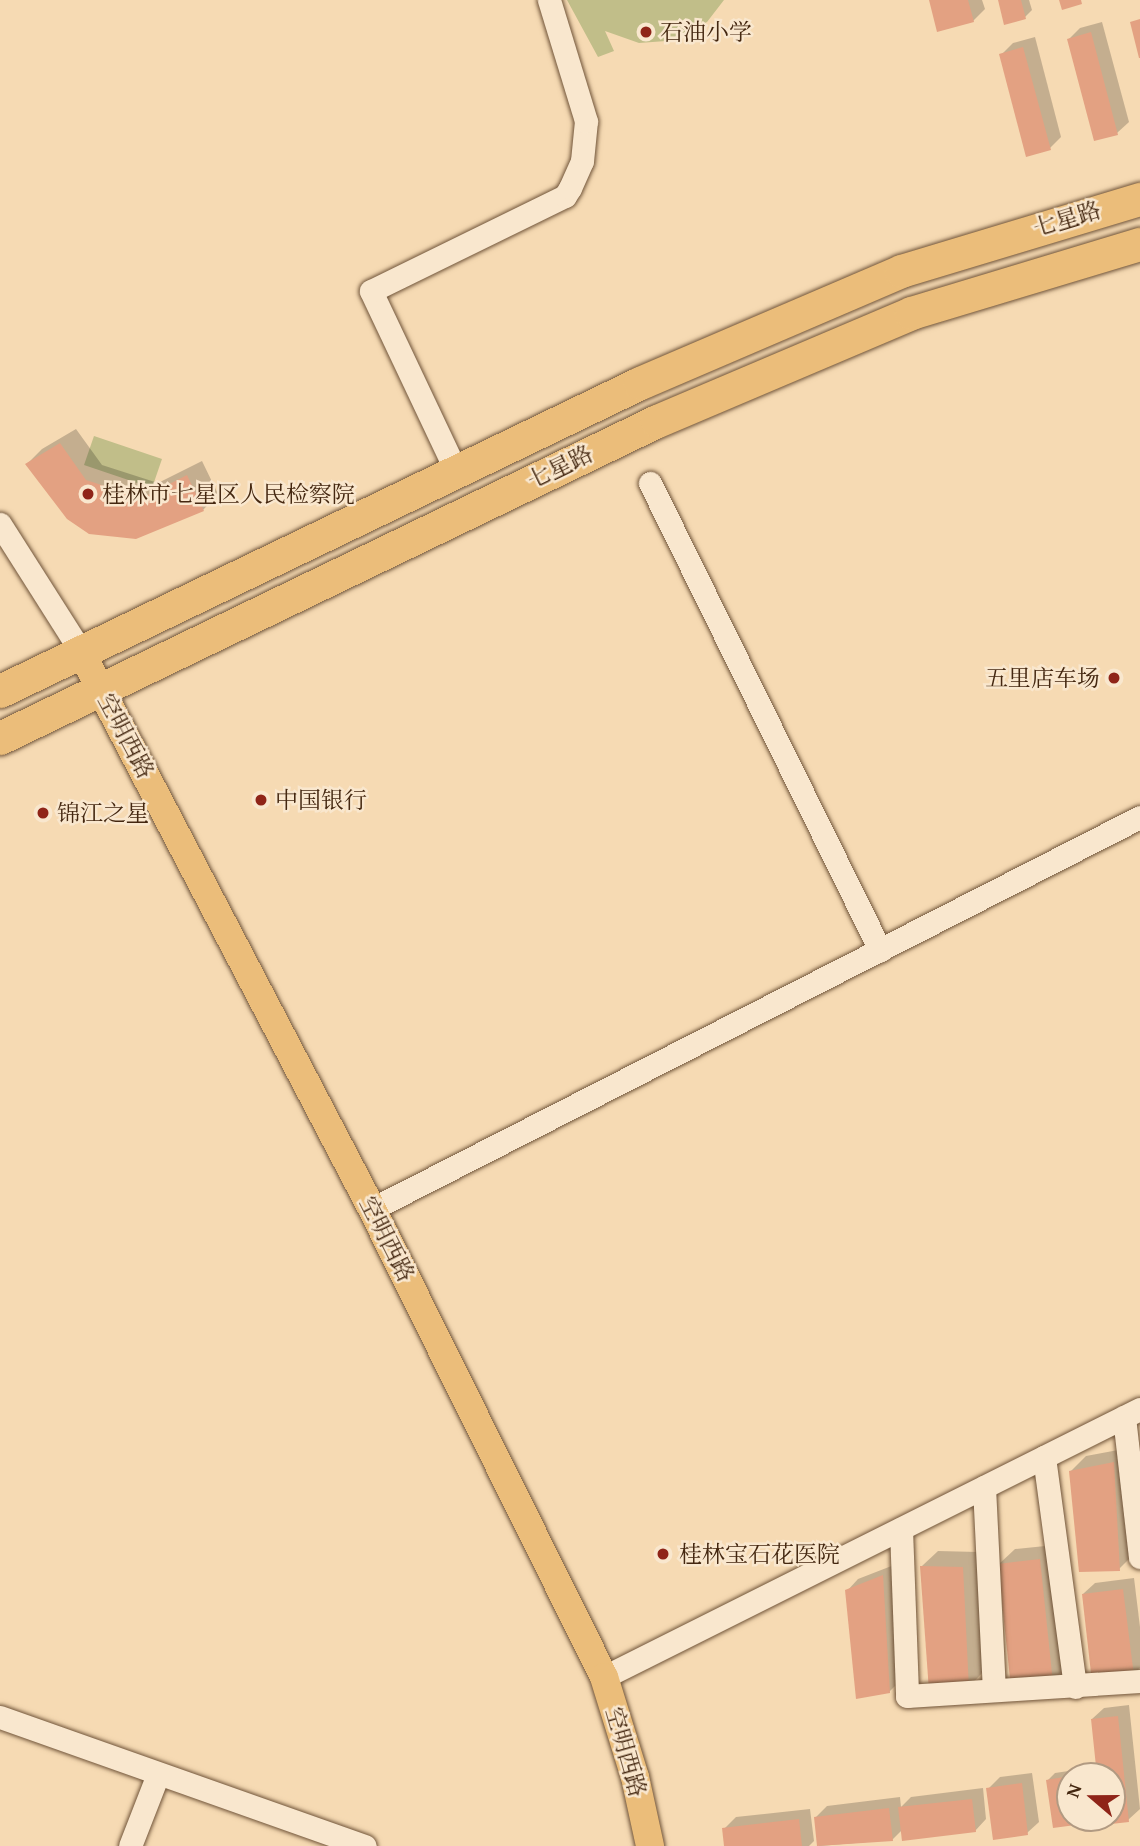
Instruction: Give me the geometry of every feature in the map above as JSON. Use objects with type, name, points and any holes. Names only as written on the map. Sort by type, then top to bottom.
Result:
[{"type":"highway","name":"七星路","points":[[0,691],[80,650],[639,383],[901,271],[1140,199]]},
{"type":"highway","name":"七星路","points":[[0,738],[682,411],[911,313],[1140,244]]},
{"type":"main road","name":"空明西路","points":[[80,650],[372,1209],[604,1677],[635,1777],[650,1846]]},
{"type":"street","points":[[456,471],[370,291],[565,196],[570,188],[582,161],[586,121],[549,0]]},
{"type":"street","points":[[650,483],[880,950]]},
{"type":"street","points":[[0,524],[80,650]]},
{"type":"street","points":[[372,1209],[1140,817]]},
{"type":"street","points":[[604,1677],[1132,1413],[1140,1557]]},
{"type":"street","points":[[1044,1457],[1075,1687]]},
{"type":"street","points":[[984,1487],[994,1689]]},
{"type":"street","points":[[901,1528],[907,1696],[1140,1681]]},
{"type":"street","points":[[0,1717],[365,1846]]},
{"type":"street","points":[[130,1846],[158,1774]]},
{"type":"shaded area","name":"石油小学","points":[[567,0],[724,0],[707,22],[666,41],[639,43],[605,31],[614,51],[598,57]]},
{"type":"shaded area","points":[[94,436],[162,459],[152,488],[84,465]]},
{"type":"building","points":[[929,0],[968,0],[974,22],[937,32]]},
{"type":"building","points":[[998,0],[1021,0],[1026,19],[1004,25]]},
{"type":"building","points":[[1059,0],[1081,0],[1082,4],[1062,10]]},
{"type":"building","points":[[1140,19],[1140,58],[1139,58],[1130,22]]},
{"type":"building","points":[[1091,32],[1118,135],[1094,141],[1067,39]]},
{"type":"building","points":[[1023,47],[1051,150],[1026,157],[999,54]]},
{"type":"building","name":"桂林市七星区人民检察院","points":[[60,443],[86,480],[142,498],[187,475],[204,511],[136,539],[89,534],[67,519],[25,464]]},
{"type":"building","points":[[1114,1462],[1120,1571],[1079,1572],[1069,1471]]},
{"type":"building","points":[[1040,1559],[1053,1683],[1011,1688],[998,1564]]},
{"type":"building","points":[[920,1566],[963,1567],[969,1689],[929,1691]]},
{"type":"building","points":[[883,1575],[890,1693],[856,1699],[845,1590]]},
{"type":"building","points":[[1123,1589],[1134,1676],[1092,1682],[1082,1594]]},
{"type":"building","points":[[1118,1716],[1123,1762],[1096,1762],[1091,1719]]},
{"type":"building","points":[[1056,1778],[1056,1828],[1053,1828],[1046,1780]]},
{"type":"building","points":[[1022,1783],[1028,1835],[993,1840],[986,1788]]},
{"type":"building","points":[[1126,1793],[1129,1822],[1126,1822]]},
{"type":"building","points":[[972,1799],[976,1832],[902,1841],[898,1807]]},
{"type":"building","points":[[889,1808],[893,1841],[817,1846],[814,1817]]},
{"type":"building","points":[[799,1819],[802,1846],[724,1846],[722,1828]]},
{"type":"place","name":"石油小学","points":[[646,32]]},
{"type":"place","name":"桂林市七星区人民检察院","points":[[88,494]]},
{"type":"place","name":"五里店车场","points":[[1114,678]]},
{"type":"place","name":"中国银行","points":[[261,800]]},
{"type":"place","name":"锦江之星","points":[[43,813]]},
{"type":"place","name":"桂林宝石花医院","points":[[663,1554]]}]
